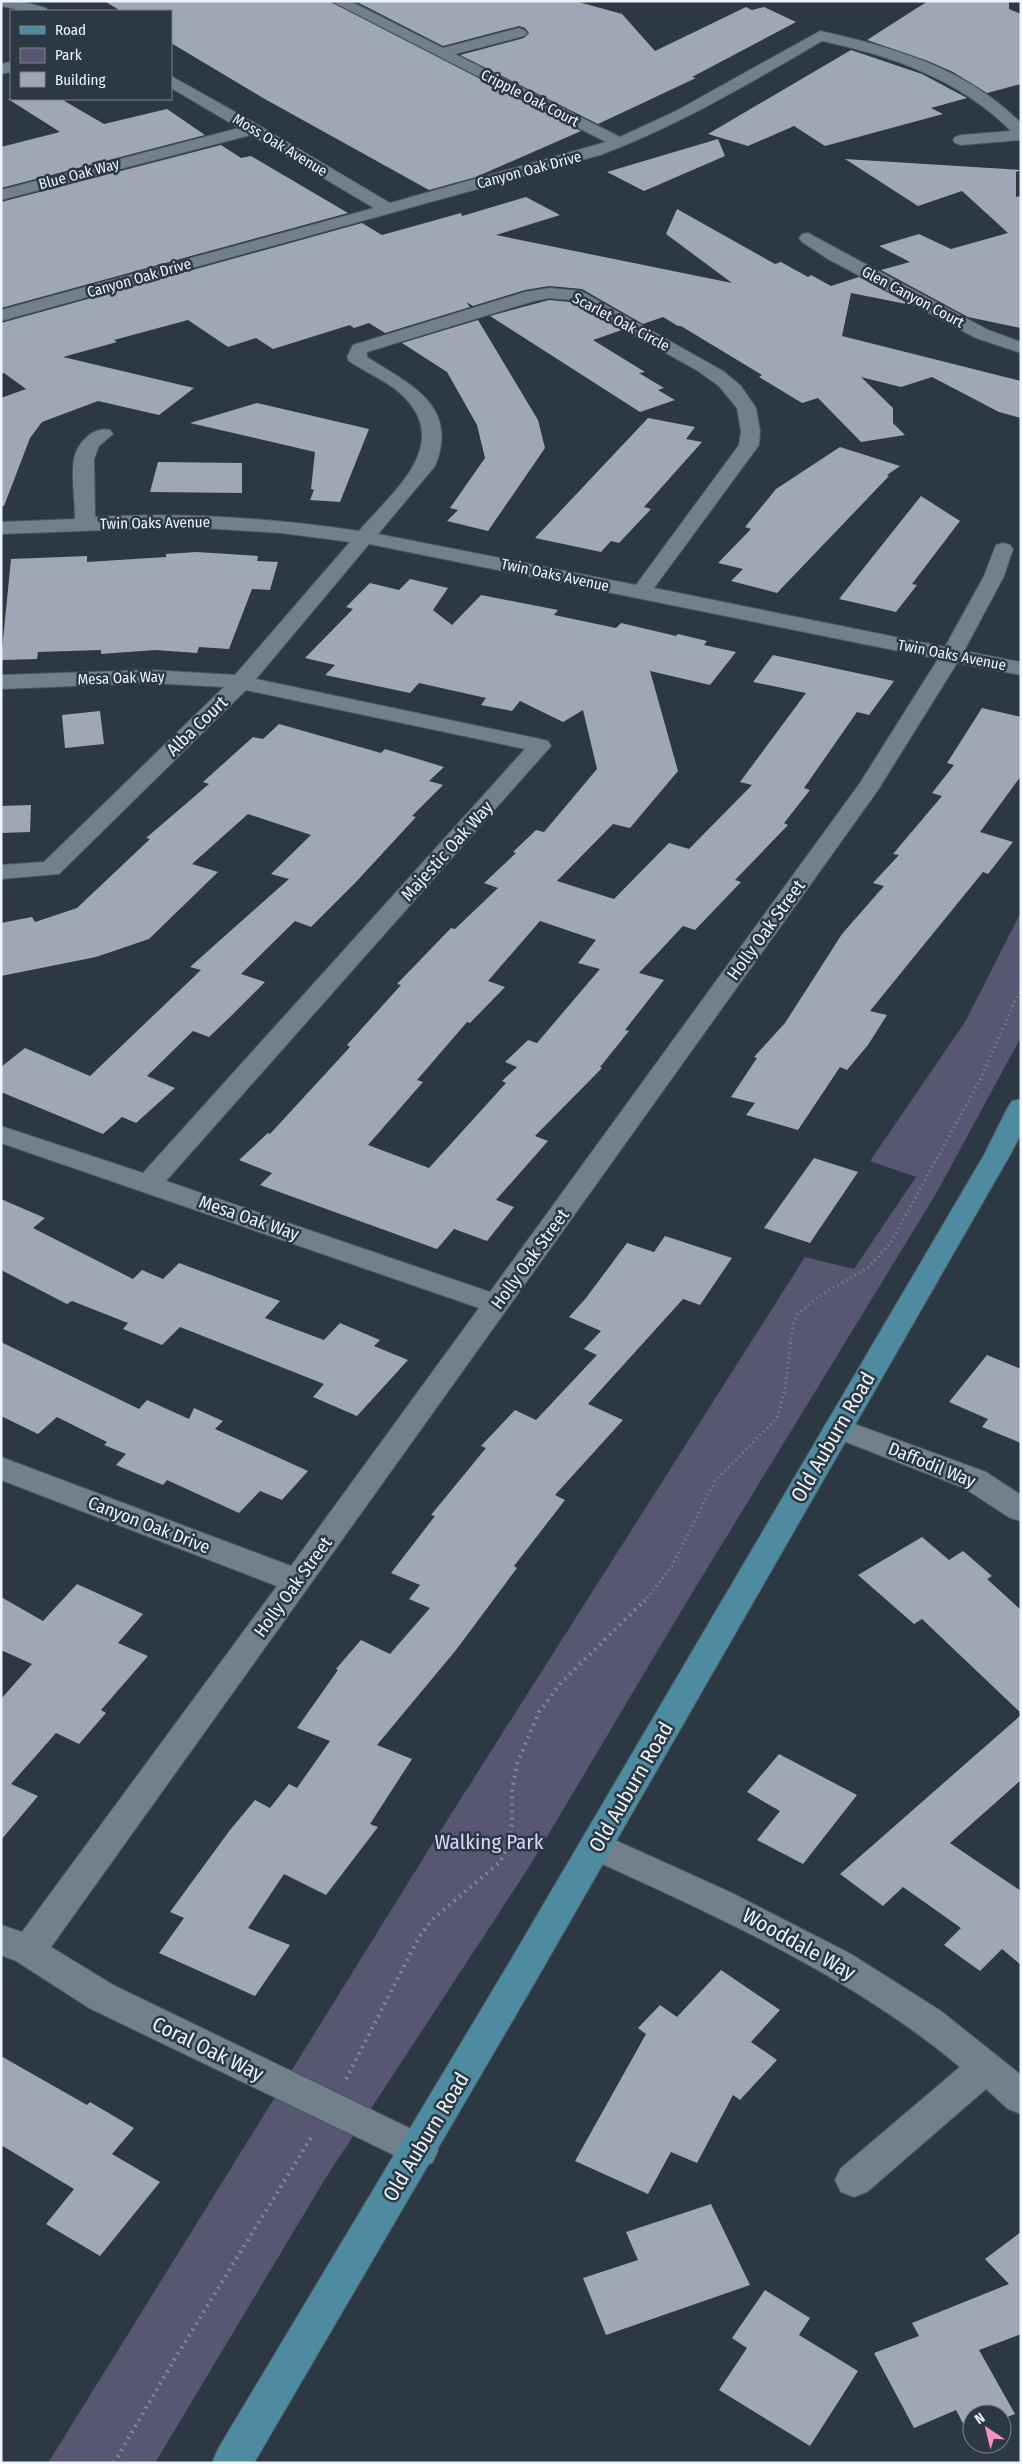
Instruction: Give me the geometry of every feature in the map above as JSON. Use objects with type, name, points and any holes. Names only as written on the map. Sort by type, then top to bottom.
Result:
[{"type":"main road","name":"Old Auburn Road","points":[[232,2463],[419,2151],[597,1846],[997,1155],[1021,1107]]},
{"type":"street","name":"Cripple Oak Court","points":[[338,1],[620,143]]},
{"type":"street","points":[[1,2],[37,10]]},
{"type":"street","name":"Cripple Oak Court","points":[[440,54],[519,33]]},
{"type":"street","name":"Canyon Oak Drive","points":[[1,316],[620,143],[677,118],[820,36],[891,54],[947,77],[998,109],[1021,134]]},
{"type":"street","name":"Moss Oak Avenue","points":[[172,82],[388,209]]},
{"type":"street","name":"Blue Oak Way","points":[[1,195],[254,129]]},
{"type":"street","name":"Canyon Oak Drive","points":[[961,140],[1021,134]]},
{"type":"street","name":"Glen Canyon Court","points":[[808,238],[824,250],[982,334],[1021,348]]},
{"type":"street","name":"Scarlet Oak Circle","points":[[366,538],[425,466],[430,457],[433,430],[426,412],[414,396],[396,381],[356,357],[360,349],[531,296],[549,293],[574,295],[705,367],[725,380],[740,395],[750,412],[752,428],[749,445],[745,453],[641,592]]},
{"type":"street","name":"Twin Oaks Avenue","points":[[85,525],[84,459],[91,443],[103,434]]},
{"type":"street","name":"Twin Oaks Avenue","points":[[1,528],[156,521],[240,523],[366,538],[1021,669]]},
{"type":"street","name":"Alba Court","points":[[1,872],[51,869],[241,682],[366,538]]},
{"type":"street","name":"Holly Oak Street","points":[[15,1945],[297,1581],[870,785],[951,655],[994,576],[1003,549]]},
{"type":"street","name":"Mesa Oak Way","points":[[1,682],[191,676],[241,682]]},
{"type":"street","name":"Majestic Oak Way","points":[[149,1184],[540,746],[241,682]]},
{"type":"street","name":"Mesa Oak Way","points":[[1,1134],[497,1304]]},
{"type":"street","name":"Daffodil Way","points":[[838,1428],[975,1480],[1021,1510]]},
{"type":"street","name":"Canyon Oak Drive","points":[[1,1468],[297,1581]]},
{"type":"street","name":"Wooddale Way","points":[[597,1846],[728,1906],[841,1966],[916,2013],[986,2067],[1021,2098]]},
{"type":"street","name":"Coral Oak Way","points":[[15,1945],[102,1997],[419,2151]]},
{"type":"street","points":[[854,2180],[986,2067]]},
{"type":"path","points":[[114,2463],[177,2355],[352,2069],[419,1937],[433,1919],[500,1862],[508,1845],[512,1823],[512,1791],[517,1764],[539,1712],[560,1684],[640,1606],[672,1566],[715,1481],[777,1418],[785,1388],[793,1324],[798,1314],[818,1297],[869,1267],[891,1242],[979,1082],[1021,987]]},
{"type":"green space","name":"Walking Park","points":[[1021,912],[1021,1037],[937,1192],[683,1608],[529,1867],[325,2179],[155,2463],[48,2463],[434,1841],[805,1257],[854,1269],[916,1177],[870,1161],[965,1022]]},
{"type":"building","points":[[104,1],[329,1],[581,131],[476,177],[429,190],[263,98],[172,44],[172,10],[119,10]]},
{"type":"building","points":[[355,1],[575,1],[622,14],[655,51],[746,7],[752,10],[764,7],[796,22],[692,77],[696,78],[598,124],[460,55],[524,38],[529,33],[525,28],[519,26],[443,46]]},
{"type":"building","points":[[928,1],[1009,1],[1009,9],[1021,14],[1021,84],[987,93],[953,72],[928,61],[867,40]]},
{"type":"building","points":[[851,50],[922,74],[967,98],[931,108],[943,114],[825,146],[794,126],[748,146],[708,134]]},
{"type":"building","points":[[8,99],[63,100],[104,124],[167,109],[205,135],[1,188],[1,147],[60,132]]},
{"type":"building","points":[[718,139],[725,156],[644,191],[607,172]]},
{"type":"building","points":[[221,145],[241,158],[251,156],[348,213],[1,308],[1,202]]},
{"type":"building","points":[[845,159],[1021,170],[1016,172],[1016,197],[1021,196],[1021,328],[968,317],[881,270],[910,262],[879,246],[919,234],[951,249],[1008,233],[962,191],[918,206]]},
{"type":"building","points":[[526,197],[560,215],[496,235],[732,283],[666,234],[677,209],[775,264],[781,262],[808,277],[811,275],[831,286],[859,277],[911,305],[851,293],[842,336],[1021,381],[1021,418],[999,412],[932,377],[901,387],[861,377],[893,408],[893,423],[905,435],[861,442],[818,398],[802,403],[759,377],[762,375],[663,317],[643,324],[582,289],[549,286],[525,290],[473,306],[466,302],[470,307],[385,333],[369,323],[354,328],[350,325],[273,349],[256,338],[228,347],[188,320],[114,340],[117,342],[63,357],[194,388],[159,415],[98,401],[42,422],[30,438],[4,506],[1,506],[1,398],[26,389],[4,373],[1,374],[1,323],[362,223],[382,235],[461,213],[462,216]]},
{"type":"building","points":[[549,300],[570,302],[622,330],[593,340],[645,372],[639,373],[664,388],[658,390],[675,400],[640,412],[490,316]]},
{"type":"building","points":[[478,320],[538,420],[545,448],[488,531],[447,521],[458,510],[450,508],[485,458],[477,425],[447,372],[402,343]]},
{"type":"building","points":[[257,403],[369,429],[340,502],[310,500],[314,490],[311,489],[315,452],[190,423]]},
{"type":"building","points":[[648,418],[695,427],[686,439],[702,442],[644,507],[651,509],[619,543],[611,541],[601,552],[535,538]]},
{"type":"building","points":[[840,447],[900,466],[887,475],[889,476],[777,593],[731,581],[743,569],[718,563],[751,529],[745,527],[776,489]]},
{"type":"building","points":[[158,462],[242,463],[242,493],[150,492]]},
{"type":"building","points":[[921,496],[960,521],[912,584],[917,585],[896,612],[839,599]]},
{"type":"building","points":[[197,552],[258,556],[257,561],[278,562],[270,590],[252,589],[229,649],[199,647],[197,653],[155,650],[101,654],[101,650],[38,652],[37,659],[1,660],[11,559],[87,556],[87,562],[166,557],[166,554]]},
{"type":"building","points":[[410,579],[448,588],[433,610],[452,625],[481,595],[558,610],[554,615],[616,628],[621,623],[676,636],[678,634],[707,641],[704,645],[736,652],[710,685],[650,671],[678,771],[630,828],[613,824],[557,881],[614,899],[669,843],[689,849],[752,785],[740,782],[806,693],[753,682],[773,655],[894,681],[869,715],[857,712],[804,788],[810,790],[784,823],[788,825],[735,880],[741,882],[695,930],[683,926],[639,973],[664,980],[625,1030],[629,1031],[600,1067],[602,1068],[535,1136],[548,1141],[496,1200],[514,1207],[487,1241],[454,1229],[437,1249],[260,1185],[272,1173],[239,1160],[268,1133],[270,1134],[350,1047],[347,1045],[401,985],[397,984],[451,928],[455,929],[498,888],[484,883],[516,853],[513,852],[536,830],[544,832],[597,769],[583,710],[563,722],[520,701],[512,711],[481,705],[486,698],[419,683],[410,693],[325,675],[335,665],[305,658],[353,609],[346,607],[370,583],[399,590]],"holes":[[[540,921],[596,940],[578,963],[600,969],[537,1043],[528,1040],[505,1062],[517,1067],[502,1081],[506,1083],[429,1168],[368,1145],[423,1082],[417,1080],[467,1022],[470,1023],[505,987],[488,981]]]},
{"type":"building","points":[[982,708],[1021,717],[1021,776],[980,832],[1013,842],[988,874],[983,872],[870,1011],[887,1015],[868,1045],[847,1070],[840,1067],[798,1130],[746,1115],[755,1103],[731,1097],[757,1058],[754,1057],[785,1023],[842,934],[884,886],[873,883],[899,855],[893,854],[942,796],[932,793],[954,765],[947,763]]},
{"type":"building","points":[[100,711],[104,744],[65,748],[62,715]]},
{"type":"building","points":[[279,724],[381,753],[385,749],[444,767],[429,781],[443,785],[412,816],[416,817],[356,882],[311,927],[295,921],[241,974],[265,982],[230,1017],[209,1037],[193,1031],[147,1076],[175,1088],[136,1123],[122,1117],[103,1134],[1,1092],[1,1067],[25,1048],[90,1076],[201,970],[190,967],[289,879],[271,874],[311,835],[248,814],[192,864],[218,872],[149,939],[96,957],[1,976],[1,923],[32,917],[35,922],[77,908],[150,839],[146,838],[209,784],[203,782],[253,737],[263,739]]},
{"type":"building","points":[[31,805],[30,832],[1,833],[1,806]]},
{"type":"building","points":[[814,1158],[858,1172],[810,1243],[764,1228]]},
{"type":"building","points":[[1,1199],[45,1218],[33,1228],[133,1279],[142,1270],[163,1279],[179,1263],[280,1301],[265,1318],[324,1340],[340,1323],[380,1340],[374,1346],[408,1360],[357,1416],[313,1397],[324,1384],[180,1327],[162,1345],[123,1329],[128,1323],[72,1301],[67,1304],[1,1270]]},
{"type":"building","points":[[665,1236],[732,1258],[700,1305],[683,1299],[588,1404],[623,1420],[555,1495],[565,1500],[514,1566],[517,1568],[456,1650],[377,1745],[412,1759],[370,1824],[378,1827],[326,1895],[284,1874],[248,1928],[290,1945],[255,1996],[159,1953],[184,1918],[170,1912],[230,1830],[255,1800],[270,1808],[289,1784],[297,1788],[330,1741],[297,1728],[338,1670],[336,1669],[361,1640],[390,1654],[430,1608],[409,1599],[420,1585],[391,1573],[435,1516],[431,1515],[486,1448],[481,1446],[515,1410],[536,1420],[597,1355],[584,1349],[601,1331],[569,1317],[586,1298],[627,1243],[654,1252]]},
{"type":"building","points":[[1,1342],[139,1409],[147,1400],[189,1419],[194,1408],[223,1421],[215,1429],[308,1471],[282,1500],[260,1491],[239,1513],[167,1480],[163,1485],[116,1465],[126,1454],[104,1445],[107,1442],[57,1417],[38,1434],[1,1416]]},
{"type":"building","points":[[987,1355],[1021,1369],[1021,1443],[982,1427],[988,1419],[949,1402]]},
{"type":"building","points":[[922,1537],[949,1560],[963,1551],[992,1576],[987,1579],[1021,1610],[1021,1713],[922,1619],[914,1624],[858,1575]]},
{"type":"building","points":[[77,1584],[143,1614],[118,1643],[148,1656],[101,1710],[106,1713],[79,1744],[56,1733],[11,1784],[38,1796],[1,1840],[1,1699],[32,1664],[1,1650],[1,1597],[43,1621]]},
{"type":"building","points":[[1021,1715],[1021,1780],[950,1843],[1021,1891],[1021,1965],[1002,1949],[980,1971],[944,1945],[961,1928],[903,1887],[883,1906],[840,1874]]},
{"type":"building","points":[[779,1754],[857,1795],[803,1864],[757,1840],[780,1811],[747,1792]]},
{"type":"building","points":[[721,1970],[780,2010],[751,2042],[777,2060],[740,2100],[733,2095],[697,2163],[671,2152],[648,2194],[575,2161],[646,2034],[638,2028],[660,2005],[677,2017]]},
{"type":"building","points":[[1,2056],[87,2105],[90,2102],[134,2128],[112,2154],[160,2182],[100,2256],[46,2224],[74,2189],[1,2145]]},
{"type":"building","points":[[711,2204],[750,2285],[606,2335],[583,2278],[638,2260],[626,2232]]},
{"type":"building","points":[[1021,2232],[1021,2334],[979,2350],[1009,2404],[962,2404],[962,2422],[956,2410],[914,2428],[874,2353],[919,2336],[912,2323],[1009,2284],[985,2259]]},
{"type":"building","points":[[765,2290],[810,2318],[799,2335],[858,2371],[810,2446],[719,2390],[747,2348],[732,2338]]}]
